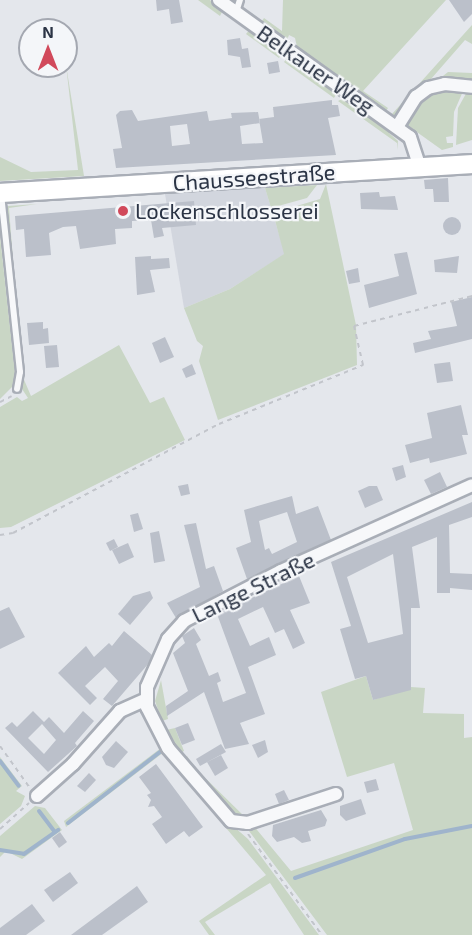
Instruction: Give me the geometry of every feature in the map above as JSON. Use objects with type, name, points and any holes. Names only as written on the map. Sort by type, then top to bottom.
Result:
[{"type":"main road","name":"Chausseestraße","points":[[1,193],[472,164]]},
{"type":"street","name":"Belkauer Weg","points":[[219,0],[238,6],[410,137],[420,167]]},
{"type":"street","name":"Belkauer Weg","points":[[397,127],[416,97],[428,88],[445,84],[472,87]]},
{"type":"street","name":"Lange Straße","points":[[145,700],[147,687],[168,639],[184,621],[281,571],[472,485]]},
{"type":"street","points":[[37,796],[73,764],[120,711],[145,700],[168,748],[231,821],[241,825],[336,794]]},
{"type":"lane","points":[[1,193],[20,372],[17,389]]},
{"type":"path","points":[[0,535],[13,533],[219,424],[363,365],[354,326],[472,296]]},
{"type":"path","points":[[0,402],[17,389]]},
{"type":"path","points":[[0,746],[37,796],[0,829]]},
{"type":"path","points":[[241,825],[322,935]]},
{"type":"shaded area","points":[[265,188],[285,254],[230,289],[184,308],[165,194]]},
{"type":"green space","points":[[198,0],[210,0],[222,12],[220,16]]},
{"type":"green space","points":[[283,0],[446,0],[363,91],[388,108],[386,111],[297,47],[295,38],[289,35],[287,40],[262,21],[264,18],[282,31]]},
{"type":"green space","points":[[472,25],[472,44],[465,40],[397,118],[392,114]]},
{"type":"green space","points":[[251,28],[284,52],[279,58],[246,34]]},
{"type":"green space","points":[[289,56],[338,91],[334,98],[284,62]]},
{"type":"green space","points":[[448,72],[472,73],[472,83],[434,83]]},
{"type":"green space","points":[[67,78],[84,176],[0,181],[0,157],[31,172],[78,170]]},
{"type":"green space","points":[[449,89],[464,89],[454,112],[453,136],[446,137],[447,143],[453,143],[453,147],[442,150],[407,125],[420,99]]},
{"type":"green space","points":[[468,90],[472,91],[472,140],[456,145],[458,108]]},
{"type":"green space","points":[[346,97],[391,130],[389,133],[398,141],[397,150],[397,143],[338,101]]},
{"type":"green space","points":[[326,184],[356,325],[357,365],[218,420],[199,361],[203,346],[197,341],[184,308],[230,289],[284,254],[273,213],[320,199]]},
{"type":"green space","points":[[317,185],[307,198],[271,208],[265,188]]},
{"type":"green space","points":[[37,204],[9,208],[20,349],[4,211],[8,206]]},
{"type":"green space","points":[[0,236],[15,373],[12,387],[0,399]]},
{"type":"green space","points":[[119,345],[150,403],[164,397],[185,440],[11,527],[0,528],[0,407],[17,397],[22,401],[28,398],[22,389],[22,375],[31,396]]},
{"type":"green space","points":[[366,676],[373,700],[411,687],[425,688],[423,713],[464,714],[464,738],[472,737],[472,935],[327,935],[249,831],[253,825],[291,871],[413,830],[394,763],[347,777],[321,692]]},
{"type":"green space","points":[[161,680],[168,719],[162,721],[155,701]]},
{"type":"green space","points":[[175,728],[184,751],[180,753],[175,753],[162,731]]},
{"type":"green space","points":[[161,748],[164,752],[66,827],[64,821]]},
{"type":"green space","points":[[187,756],[194,767],[247,819],[237,819],[180,760]]},
{"type":"green space","points":[[0,757],[22,786],[16,791],[25,796],[21,806],[0,824]]},
{"type":"green space","points":[[35,806],[45,808],[62,830],[22,859],[6,851],[0,857],[0,836]]},
{"type":"green space","points":[[217,812],[248,839],[319,935],[304,935],[270,883],[205,922],[215,935],[209,935],[199,921],[266,875],[215,815]]},
{"type":"building","points":[[156,0],[179,0],[183,22],[171,24],[169,9],[157,11]]},
{"type":"building","points":[[449,0],[472,0],[472,14],[464,22]]},
{"type":"building","points":[[240,38],[242,49],[248,48],[251,67],[242,68],[240,57],[228,55],[227,40]]},
{"type":"building","points":[[278,61],[280,72],[269,74],[267,63]]},
{"type":"building","points":[[332,100],[332,105],[338,105],[340,116],[328,118],[336,155],[116,168],[113,149],[122,148],[116,115],[120,111],[132,110],[138,121],[207,111],[209,121],[232,118],[231,113],[258,112],[259,119],[274,117],[273,107]],"holes":[[[260,123],[263,143],[242,144],[240,126]],[[187,124],[190,144],[172,146],[170,126]]]},
{"type":"building","points":[[448,178],[449,202],[434,202],[433,189],[425,189],[424,180]]},
{"type":"building","points":[[379,192],[380,197],[395,196],[398,210],[361,209],[360,193]]},
{"type":"building","points":[[194,201],[196,225],[162,228],[164,236],[154,238],[151,220],[132,221],[132,228],[115,229],[116,244],[80,249],[76,226],[63,227],[49,233],[51,255],[26,257],[24,229],[16,230],[15,216]]},
{"type":"building","points":[[448,217],[456,217],[461,222],[459,233],[448,235],[443,230],[443,222]]},
{"type":"building","points":[[407,252],[417,294],[369,308],[364,285],[399,276],[394,254]]},
{"type":"building","points":[[151,256],[151,259],[169,258],[170,268],[150,270],[155,292],[137,295],[135,257]]},
{"type":"building","points":[[459,256],[457,273],[435,272],[434,260]]},
{"type":"building","points":[[358,268],[360,282],[349,284],[346,271]]},
{"type":"building","points":[[472,297],[472,339],[415,353],[413,343],[431,339],[428,331],[457,326],[451,302]]},
{"type":"building","points":[[43,322],[43,329],[48,328],[49,343],[29,345],[27,323]]},
{"type":"building","points":[[165,337],[174,357],[160,363],[152,343]]},
{"type":"building","points":[[57,345],[59,367],[46,368],[44,346]]},
{"type":"building","points":[[450,362],[453,381],[437,383],[434,364]]},
{"type":"building","points":[[192,364],[196,374],[186,378],[182,369]]},
{"type":"building","points":[[461,405],[468,435],[462,435],[467,454],[430,463],[429,458],[410,463],[405,445],[432,438],[427,413]]},
{"type":"building","points":[[403,465],[406,477],[396,481],[392,468]]},
{"type":"building","points":[[440,472],[447,487],[431,494],[424,480]]},
{"type":"building","points":[[188,484],[190,494],[181,496],[178,486]]},
{"type":"building","points":[[369,486],[377,486],[383,500],[365,508],[358,491]]},
{"type":"building","points":[[292,496],[296,514],[318,506],[331,540],[247,579],[236,548],[251,542],[244,510]],"holes":[[[287,512],[297,542],[272,554],[269,548],[265,550],[259,521]]]},
{"type":"building","points":[[472,502],[472,517],[449,525],[450,573],[472,574],[472,590],[450,588],[450,593],[437,593],[437,537],[412,547],[420,608],[411,608],[411,690],[373,700],[366,676],[355,679],[340,629],[351,626],[331,562]],"holes":[[[393,554],[403,634],[368,643],[347,577]]]},
{"type":"building","points":[[138,513],[143,529],[134,532],[130,515]]},
{"type":"building","points":[[196,523],[206,569],[214,566],[223,591],[176,618],[167,603],[200,587],[184,525]]},
{"type":"building","points":[[159,531],[165,561],[154,563],[150,533]]},
{"type":"building","points":[[114,539],[118,547],[110,551],[106,543]]},
{"type":"building","points":[[128,543],[134,557],[119,564],[112,550]]},
{"type":"building","points":[[299,576],[310,603],[290,610],[305,643],[293,649],[284,629],[275,633],[263,607],[238,619],[250,646],[269,637],[276,655],[248,667],[265,714],[240,723],[249,744],[225,749],[204,692],[167,716],[166,706],[188,691],[173,653],[185,643],[182,636],[194,628],[201,640],[196,644],[209,676],[218,672],[221,681],[217,683],[223,702],[246,693],[217,614]]},
{"type":"building","points":[[150,591],[153,598],[130,625],[118,614],[133,596]]},
{"type":"building","points":[[9,607],[25,637],[0,649],[0,611]]},
{"type":"building","points":[[124,631],[152,655],[149,663],[112,706],[103,699],[118,681],[105,667],[85,686],[97,698],[90,705],[58,673],[86,646],[94,657],[109,643],[112,646]]},
{"type":"building","points":[[33,711],[44,722],[49,717],[64,733],[83,711],[94,721],[75,743],[77,746],[48,772],[5,728],[12,722],[17,727]],"holes":[[[42,724],[56,740],[44,754],[28,738]]]},
{"type":"building","points":[[188,723],[195,740],[182,745],[175,728]]},
{"type":"building","points":[[265,740],[268,752],[258,758],[252,745]]},
{"type":"building","points":[[116,741],[128,752],[114,768],[106,765],[102,757]]},
{"type":"building","points":[[221,744],[226,752],[200,766],[196,759]]},
{"type":"building","points":[[221,755],[228,768],[215,776],[207,762]]},
{"type":"building","points":[[156,764],[203,827],[189,837],[184,831],[166,844],[152,824],[162,817],[154,806],[148,807],[151,800],[147,795],[151,793],[139,777]]},
{"type":"building","points":[[89,773],[96,780],[85,792],[77,786]]},
{"type":"building","points":[[376,779],[379,790],[367,793],[364,782]]},
{"type":"building","points":[[284,790],[289,800],[279,804],[275,794]]},
{"type":"building","points":[[361,799],[366,814],[346,821],[340,815],[340,806]]},
{"type":"building","points":[[321,810],[327,820],[325,826],[308,831],[311,841],[302,843],[294,837],[277,842],[272,836],[273,825]]},
{"type":"building","points":[[60,832],[67,842],[59,848],[52,838]]},
{"type":"building","points":[[70,872],[78,883],[53,902],[44,890]]},
{"type":"building","points":[[137,886],[148,902],[102,935],[71,935]]},
{"type":"building","points":[[32,904],[45,921],[26,935],[0,935],[0,928]]},
{"type":"waterway","points":[[68,823],[160,752]]},
{"type":"waterway","points":[[0,761],[19,786]]},
{"type":"waterway","points":[[39,811],[55,832]]},
{"type":"waterway","points":[[295,878],[405,839],[472,826]]},
{"type":"waterway","points":[[0,850],[24,854],[58,830]]},
{"type":"place","name":"Lockenschlosserei","points":[[123,211]]}]
